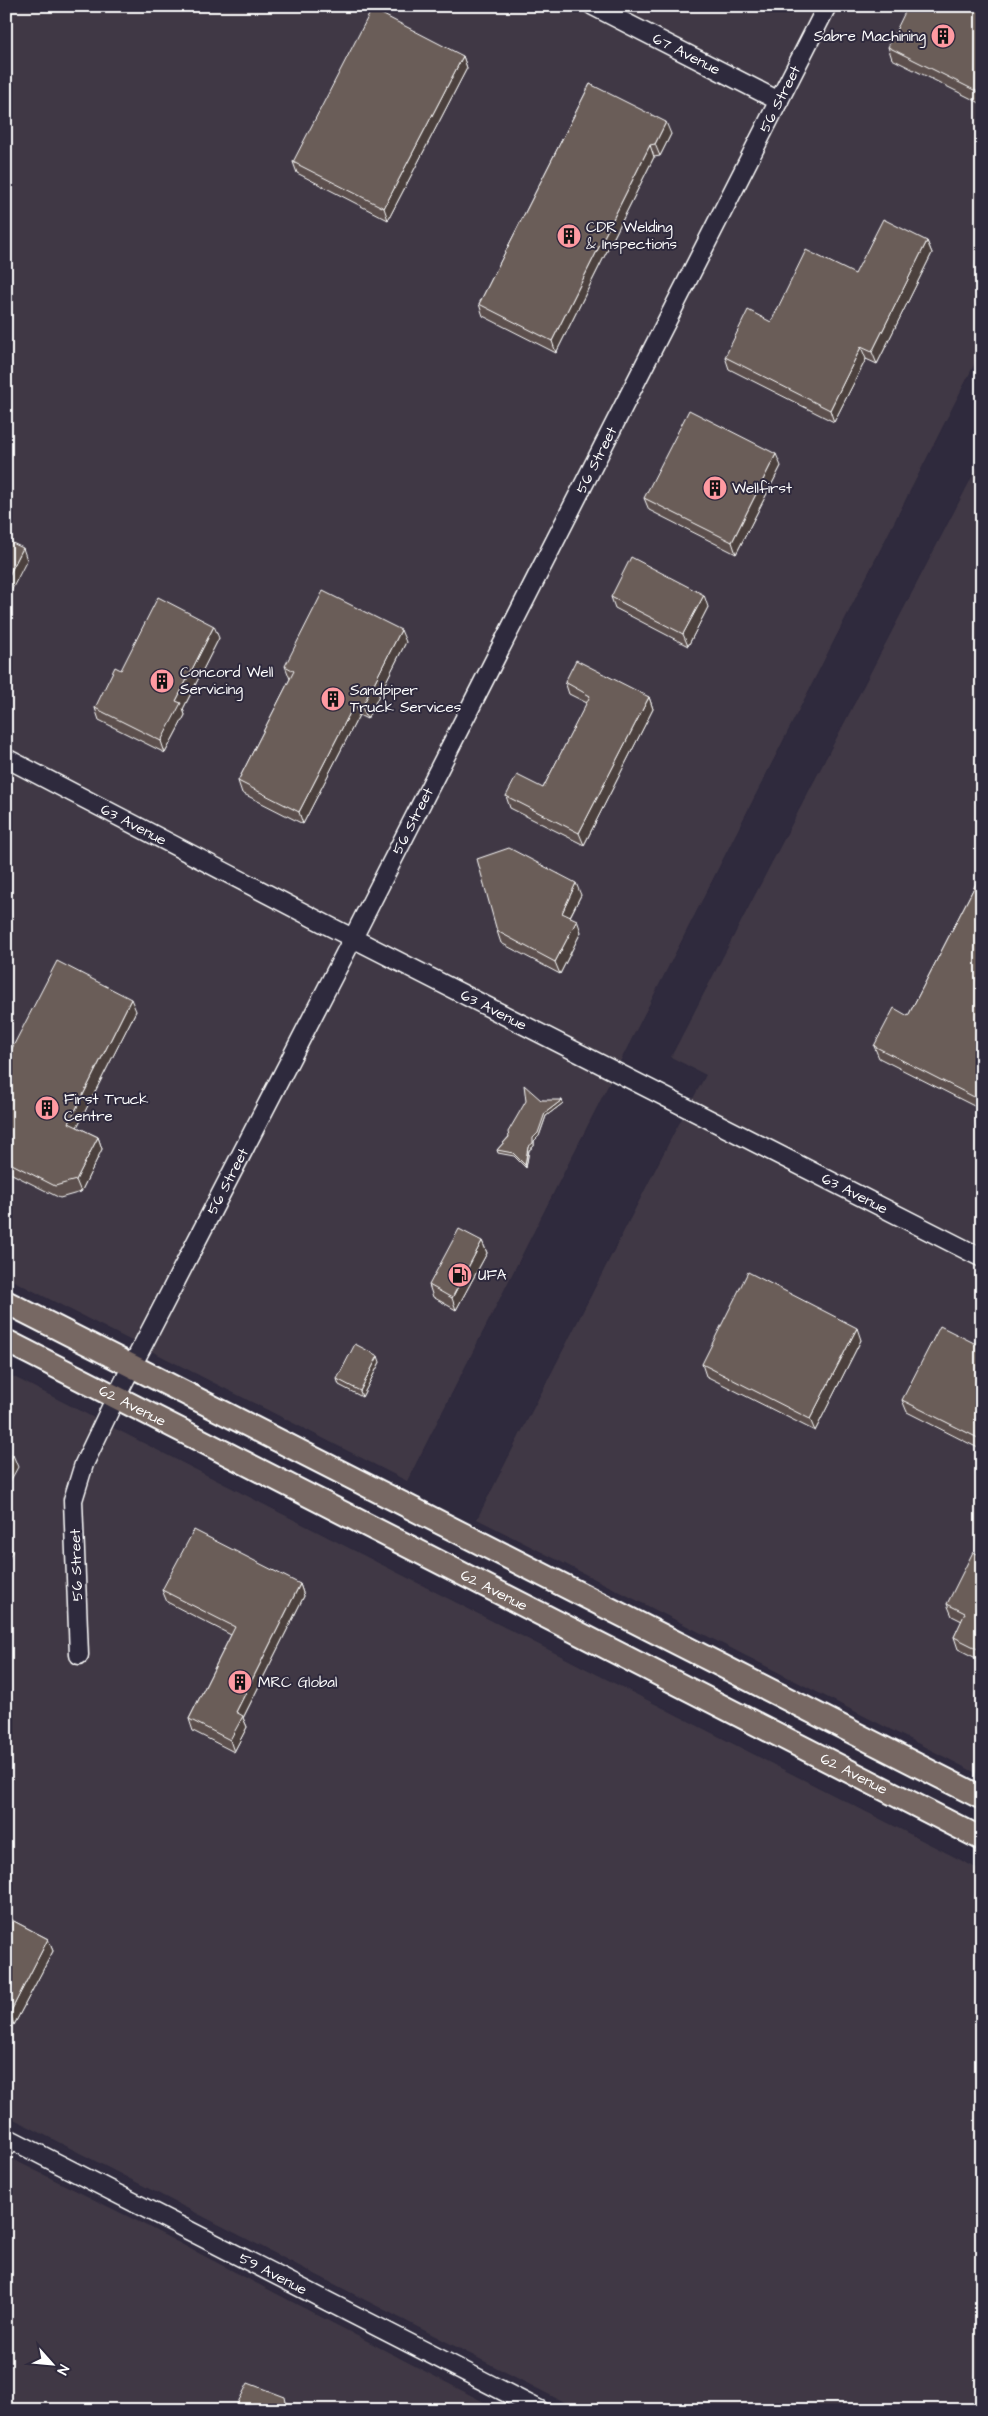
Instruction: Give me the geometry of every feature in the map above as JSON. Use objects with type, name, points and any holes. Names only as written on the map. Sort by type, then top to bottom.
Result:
[{"type":"main road","points":[[6,1302],[982,1798]]},
{"type":"main road","name":"62 Avenue","points":[[6,1341],[982,1839]]},
{"type":"street","name":"67 Avenue","points":[[593,6],[779,101]]},
{"type":"street","name":"56 Street","points":[[79,1654],[73,1500],[84,1464],[116,1397],[353,938],[827,6]]},
{"type":"street","name":"63 Avenue","points":[[6,758],[353,938],[982,1258]]},
{"type":"street","name":"59 Avenue","points":[[6,2137],[540,2410]]},
{"type":"shaded area","points":[[6,6],[982,6],[982,349],[407,1481],[6,1277]]},
{"type":"shaded area","points":[[982,458],[982,1776],[477,1519],[674,1133],[706,1075],[671,1057]]},
{"type":"shaded area","points":[[6,1373],[982,1871],[982,2410],[579,2410],[6,2115]]},
{"type":"shaded area","points":[[6,2156],[139,2222],[499,2410],[6,2410]]},
{"type":"building","name":"Sabre Machining","points":[[908,6],[982,6],[982,94],[888,47]]},
{"type":"building","points":[[372,9],[463,56],[384,208],[293,162]]},
{"type":"building","name":"CDR Welding & Inspections","points":[[590,84],[666,122],[655,144],[650,145],[552,341],[479,304]]},
{"type":"building","points":[[883,219],[927,241],[872,352],[861,347],[830,410],[725,357],[748,310],[771,322],[806,250],[855,274]]},
{"type":"building","name":"Wellfirst","points":[[689,410],[776,454],[732,542],[644,498]]},
{"type":"building","points":[[6,540],[23,548],[6,581]]},
{"type":"building","points":[[631,557],[704,595],[683,634],[611,597]]},
{"type":"building","name":"Sandpiper Truck Services","points":[[323,591],[401,630],[362,707],[355,703],[299,812],[238,781],[294,671],[285,666]]},
{"type":"building","name":"Concord Well Servicing","points":[[158,597],[214,626],[176,701],[181,703],[161,741],[95,708],[115,667],[121,670]]},
{"type":"building","points":[[576,660],[649,697],[579,833],[506,796],[517,775],[543,788],[590,696],[565,682]]},
{"type":"building","points":[[509,848],[576,883],[562,913],[577,920],[555,962],[497,931],[477,859]]},
{"type":"building","points":[[982,872],[982,1101],[874,1046],[894,1008],[908,1016]]},
{"type":"building","name":"First Truck Centre","points":[[57,961],[131,999],[69,1123],[98,1137],[76,1180],[55,1186],[6,1161],[6,1060]]},
{"type":"building","points":[[524,1085],[541,1100],[562,1100],[545,1113],[538,1133],[533,1138],[533,1143],[528,1147],[525,1165],[513,1153],[497,1150],[509,1137],[508,1132],[526,1101]]},
{"type":"building","points":[[459,1229],[482,1241],[452,1298],[429,1285]]},
{"type":"building","points":[[748,1272],[857,1328],[810,1419],[702,1364]]},
{"type":"building","points":[[940,1326],[982,1347],[982,1440],[902,1400]]},
{"type":"building","points":[[355,1344],[378,1356],[360,1391],[337,1379]]},
{"type":"building","points":[[6,1451],[13,1455],[6,1469]]},
{"type":"building","name":"MRC Global","points":[[194,1530],[300,1584],[236,1712],[243,1716],[230,1740],[189,1719],[235,1627],[162,1590]]},
{"type":"building","points":[[973,1552],[982,1556],[982,1651],[954,1637],[965,1613],[947,1604]]},
{"type":"building","points":[[6,1917],[48,1939],[10,2013],[6,2011]]},
{"type":"building","points":[[248,2383],[285,2397],[286,2402],[301,2410],[234,2410]]},
{"type":"place","name":"Sabre Machining","points":[[943,36]]},
{"type":"place","name":"CDR Welding & Inspections","points":[[569,236]]},
{"type":"place","name":"Wellfirst","points":[[715,488]]},
{"type":"place","name":"Concord Well Servicing","points":[[162,681]]},
{"type":"place","name":"Sandpiper Truck Services","points":[[333,699]]},
{"type":"place","name":"First Truck Centre","points":[[47,1108]]},
{"type":"place","name":"UFA","points":[[460,1275]]},
{"type":"place","name":"MRC Global","points":[[240,1682]]}]
